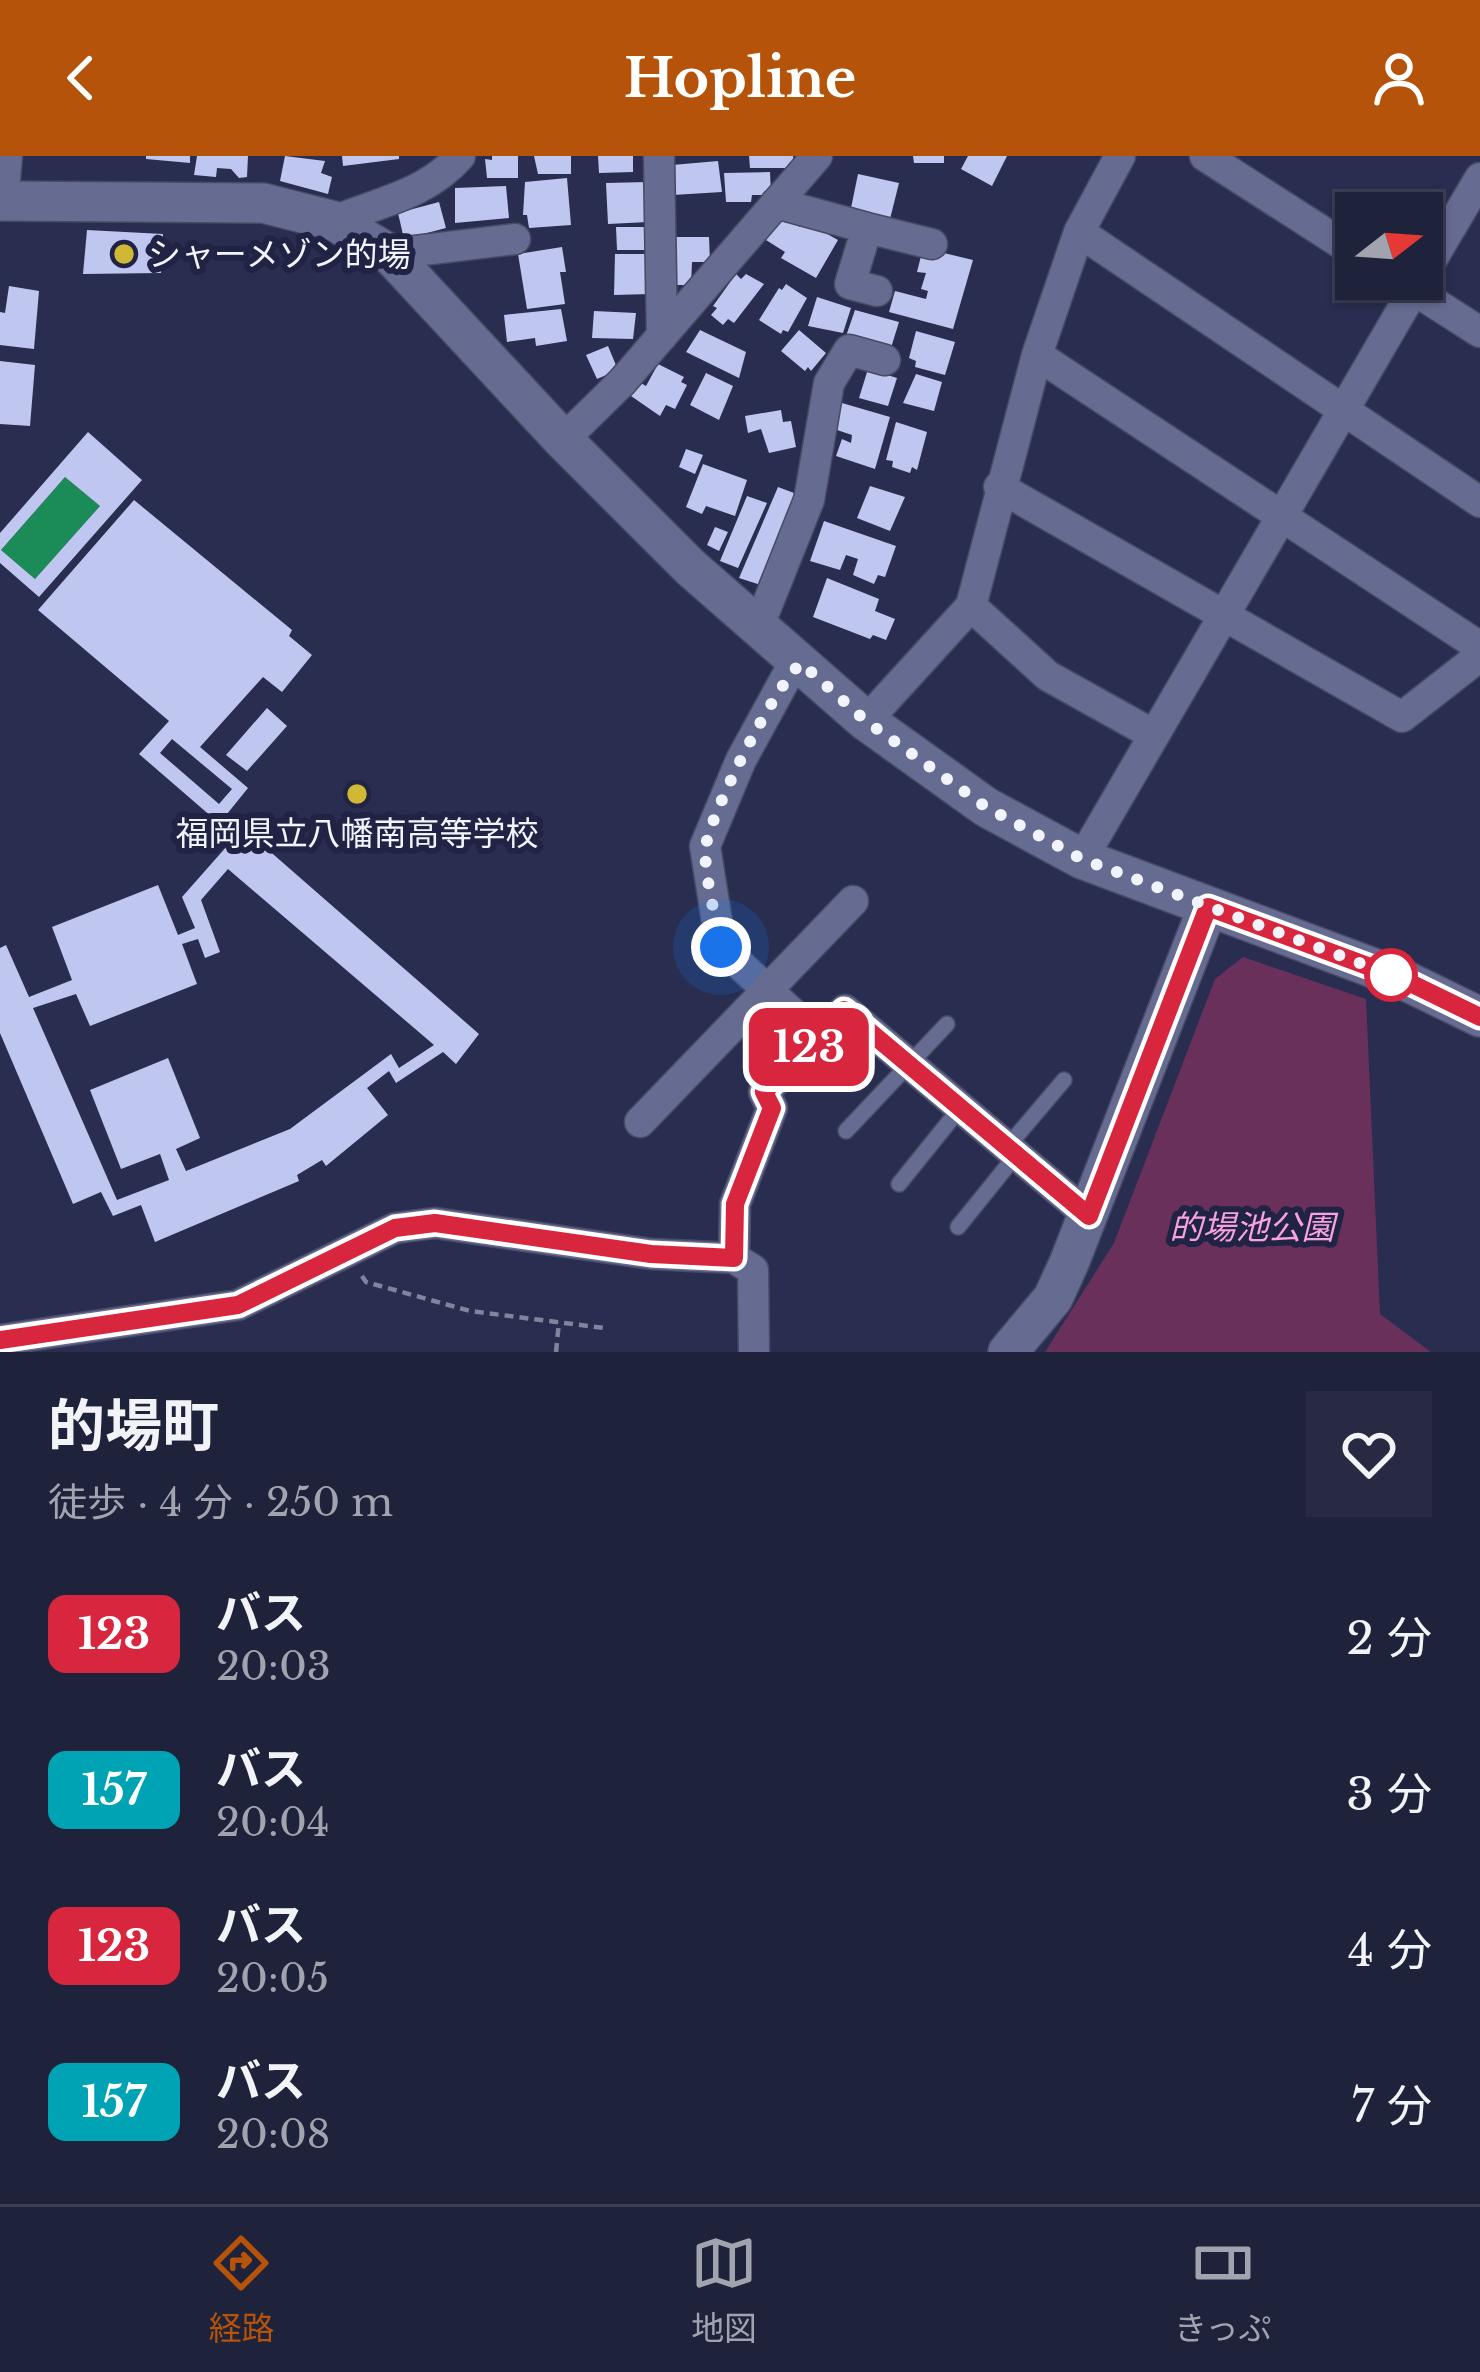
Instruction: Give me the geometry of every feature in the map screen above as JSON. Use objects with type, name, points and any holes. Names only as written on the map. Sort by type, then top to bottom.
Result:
[{"type":"street","points":[[7,156],[1,201],[263,203],[334,221],[390,254],[562,440],[690,567],[866,721],[986,807],[1082,859],[1400,978],[1480,1017]]},
{"type":"street","points":[[334,221],[416,192],[442,177],[460,156]]},
{"type":"street","points":[[659,156],[662,336]]},
{"type":"street","points":[[562,440],[662,336],[817,156]]},
{"type":"street","points":[[866,721],[970,606],[1037,356],[1079,232],[1120,156]]},
{"type":"street","points":[[1205,156],[1335,240]]},
{"type":"street","points":[[1443,235],[1480,178]]},
{"type":"street","points":[[776,203],[932,244]]},
{"type":"street","points":[[867,228],[850,284],[877,291]]},
{"type":"street","points":[[1079,232],[1480,502]]},
{"type":"street","points":[[390,254],[515,239]]},
{"type":"street","points":[[1082,859],[1283,519],[1403,300]]},
{"type":"street","points":[[1438,300],[1480,332]]},
{"type":"street","points":[[758,628],[808,500],[830,383],[849,350],[885,360]]},
{"type":"street","points":[[999,488],[1402,717],[1480,652],[1037,356]]},
{"type":"street","points":[[970,606],[1048,676],[1154,735]]},
{"type":"street","points":[[801,663],[788,674],[741,760],[705,846],[721,947],[818,1037]]},
{"type":"street","points":[[640,1122],[852,899]]},
{"type":"street","points":[[1008,1352],[1053,1298],[1208,907]]},
{"type":"street","points":[[734,1258],[735,1204],[772,1108],[764,1092],[844,1010],[1089,1216]]},
{"type":"street","points":[[0,1340],[238,1305],[395,1228],[435,1223],[651,1254],[734,1258],[753,1270],[754,1352]]},
{"type":"lane","points":[[846,1131],[947,1024]]},
{"type":"lane","points":[[958,1227],[1064,1080]]},
{"type":"lane","points":[[899,1184],[961,1107]]},
{"type":"path","points":[[345,1252],[366,1282],[470,1311],[604,1328]]},
{"type":"path","points":[[556,1352],[559,1322]]},
{"type":"green space","name":"的場池公園","points":[[1243,957],[1366,999],[1380,1314],[1431,1352],[1045,1352],[1114,1243],[1215,979]]},
{"type":"shaded area","points":[[65,477],[100,506],[35,579],[1,550]]},
{"type":"building","points":[[190,156],[190,163],[146,159]]},
{"type":"building","points":[[197,156],[248,156],[247,177],[217,168],[216,177],[194,175]]},
{"type":"building","points":[[285,156],[325,161],[321,173],[332,177],[328,194],[280,181]]},
{"type":"building","points":[[342,156],[399,156],[399,159],[343,166]]},
{"type":"building","points":[[492,156],[518,156],[518,178],[487,178],[485,159],[492,160]]},
{"type":"building","points":[[534,156],[571,156],[571,174],[538,174]]},
{"type":"building","points":[[598,156],[633,156],[633,172],[599,173]]},
{"type":"building","points":[[749,156],[793,156],[794,168],[750,168]]},
{"type":"building","points":[[913,156],[944,156],[944,163],[914,163]]},
{"type":"building","points":[[968,156],[1007,156],[992,186],[961,169]]},
{"type":"building","points":[[718,161],[722,192],[673,195],[672,165]]},
{"type":"building","points":[[770,172],[771,195],[752,195],[751,202],[726,202],[724,173]]},
{"type":"building","points":[[858,174],[899,183],[890,219],[851,208]]},
{"type":"building","points":[[567,178],[571,225],[529,228],[527,215],[523,215],[525,182]]},
{"type":"building","points":[[647,182],[648,222],[608,224],[606,183]]},
{"type":"building","points":[[506,186],[509,218],[455,223],[455,188]]},
{"type":"building","points":[[439,202],[446,228],[404,239],[398,213]]},
{"type":"building","points":[[780,215],[800,227],[804,221],[838,240],[816,278],[781,258],[785,252],[766,240]]},
{"type":"building","points":[[616,227],[647,227],[647,250],[617,250]]},
{"type":"building","name":"シャーメゾン的場","points":[[87,230],[163,234],[161,273],[83,274]]},
{"type":"building","points":[[672,237],[709,237],[710,262],[692,262],[691,285],[674,285]]},
{"type":"building","points":[[562,247],[565,304],[527,309],[518,254]]},
{"type":"building","points":[[923,248],[973,260],[953,329],[889,312],[895,291],[926,299],[928,291],[921,289],[926,273],[917,272]]},
{"type":"building","points":[[615,254],[651,254],[650,294],[614,295]]},
{"type":"building","points":[[736,274],[764,284],[734,323],[728,319],[723,325],[711,315],[717,308],[713,306]]},
{"type":"building","points":[[786,284],[807,298],[788,332],[781,334],[759,320]]},
{"type":"building","points":[[9,286],[39,291],[34,349],[0,345],[0,312],[5,313]]},
{"type":"building","points":[[817,297],[851,308],[843,333],[808,326]]},
{"type":"building","points":[[561,309],[567,341],[536,346],[535,338],[507,342],[504,315]]},
{"type":"building","points":[[855,310],[899,322],[890,351],[845,339]]},
{"type":"building","points":[[594,311],[636,313],[633,339],[592,338]]},
{"type":"building","points":[[700,330],[746,352],[739,378],[686,352]]},
{"type":"building","points":[[799,330],[826,353],[811,371],[781,351]]},
{"type":"building","points":[[916,331],[955,342],[945,375],[915,367],[916,361],[909,358]]},
{"type":"building","points":[[608,346],[618,370],[597,379],[586,355]]},
{"type":"building","points":[[0,361],[35,365],[30,426],[0,424]]},
{"type":"building","points":[[658,364],[684,377],[681,382],[687,385],[675,409],[666,405],[660,416],[631,396],[639,382],[646,386]]},
{"type":"building","points":[[868,369],[897,378],[888,406],[859,398]]},
{"type":"building","points":[[706,373],[733,386],[719,420],[690,405]]},
{"type":"building","points":[[916,374],[942,382],[934,411],[903,403]]},
{"type":"building","points":[[842,403],[890,417],[875,469],[836,456],[842,439],[851,443],[852,435],[834,429]]},
{"type":"building","points":[[781,410],[783,422],[791,421],[796,447],[769,453],[761,429],[748,433],[745,416]]},
{"type":"building","points":[[896,422],[927,432],[917,470],[912,467],[910,473],[886,460]]},
{"type":"building","points":[[88,432],[142,480],[39,597],[0,563],[0,533]],"holes":[[[65,477],[100,506],[35,579],[1,550]]]},
{"type":"building","points":[[686,449],[703,455],[695,474],[679,467]]},
{"type":"building","points":[[703,464],[747,480],[735,516],[706,506],[702,514],[686,507]]},
{"type":"building","points":[[870,486],[905,497],[890,531],[857,518]]},
{"type":"building","points":[[778,487],[802,496],[764,586],[739,578]]},
{"type":"building","points":[[747,496],[767,503],[738,568],[720,561]]},
{"type":"building","points":[[134,500],[292,630],[289,636],[312,655],[282,692],[263,677],[200,747],[248,788],[227,814],[479,1034],[456,1064],[443,1052],[396,1083],[389,1071],[367,1088],[388,1115],[326,1166],[322,1160],[297,1175],[299,1181],[155,1242],[141,1205],[113,1216],[101,1192],[73,1204],[0,1033],[0,948],[6,945],[29,997],[72,980],[52,927],[158,885],[178,935],[195,928],[182,897],[235,837],[139,754],[169,721],[38,610]],"holes":[[[172,739],[232,789],[219,804],[160,753]],[[228,869],[434,1045],[399,1068],[391,1054],[290,1129],[186,1171],[176,1149],[200,1138],[168,1058],[90,1090],[121,1169],[160,1154],[169,1180],[117,1200],[33,1008],[76,994],[90,1026],[197,984],[182,944],[198,939],[205,958],[220,952],[201,900]]]},
{"type":"building","points":[[824,521],[896,546],[885,577],[878,575],[874,584],[853,575],[858,559],[846,555],[840,570],[810,561]]},
{"type":"building","points":[[715,527],[728,532],[719,551],[707,545]]},
{"type":"building","points":[[827,578],[879,599],[875,611],[895,619],[886,640],[873,635],[870,639],[813,617]]},
{"type":"building","points":[[267,708],[287,726],[247,771],[226,755]]},
{"type":"bus line","name":"123","points":[[0,1340],[238,1305],[395,1228],[435,1223],[651,1254],[734,1258],[735,1204],[772,1108],[764,1092],[844,1010],[1089,1216],[1208,907],[1400,978],[1480,1017]]},
{"type":"place","name":"シャーメゾン的場","points":[[124,254]]},
{"type":"place","name":"福岡県立八幡南高等学校","points":[[357,794]]},
{"type":"route","points":[[721,947],[705,846],[741,760],[788,674],[801,663],[866,721],[986,807],[1082,859],[1400,978],[1391,975]]}]
